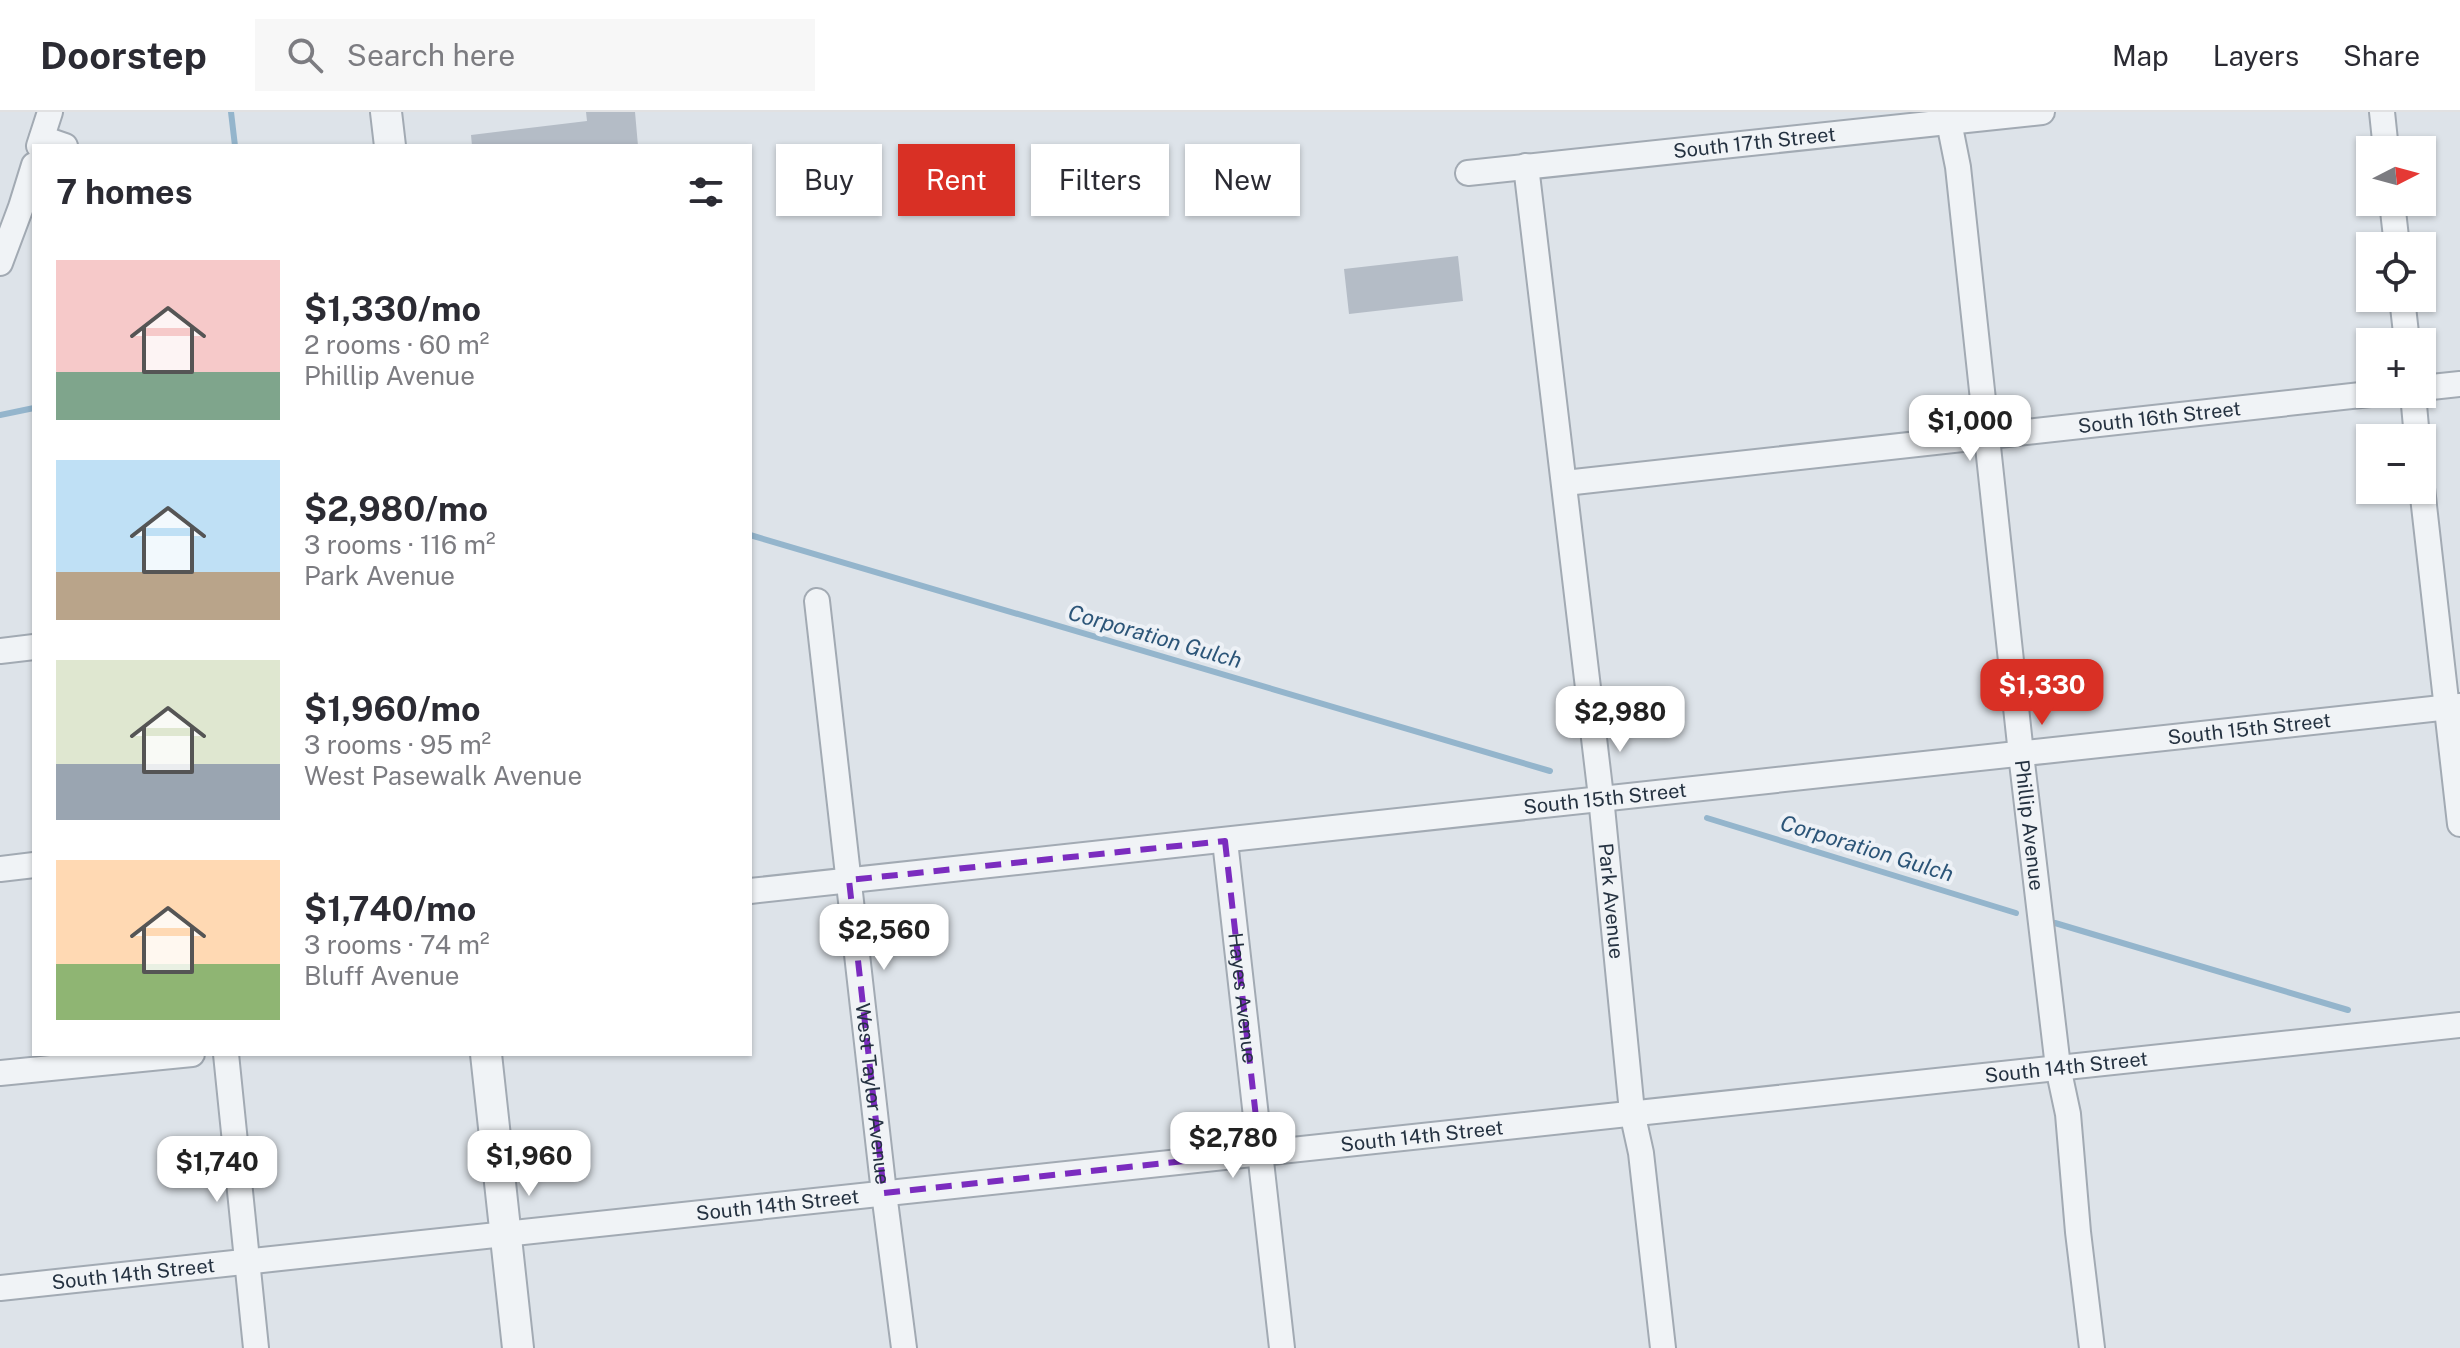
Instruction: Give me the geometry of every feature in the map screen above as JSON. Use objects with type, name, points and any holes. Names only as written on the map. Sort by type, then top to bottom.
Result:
[{"type":"street","points":[[40,142],[50,112]]},
{"type":"street","points":[[386,112],[390,144]]},
{"type":"street","name":"South 17th Street","points":[[1468,173],[1948,117],[2042,112]]},
{"type":"street","points":[[2382,112],[2385,136]]},
{"type":"street","name":"Phillip Avenue","points":[[1948,117],[1958,167],[2021,754],[2058,1067],[2068,1114],[2092,1348]]},
{"type":"street","name":"Park Avenue","points":[[1526,166],[1601,797],[1632,1112],[1641,1153],[1663,1348]]},
{"type":"street","points":[[0,263],[28,208],[32,179]]},
{"type":"street","points":[[2436,387],[2460,384]]},
{"type":"street","name":"South 16th Street","points":[[1565,483],[2356,396]]},
{"type":"street","points":[[2424,504],[2453,707],[2460,824]]},
{"type":"street","name":"West Taylor Avenue","points":[[817,601],[904,1348]]},
{"type":"street","points":[[0,651],[32,647]]},
{"type":"street","name":"South 15th Street","points":[[752,891],[2453,707]]},
{"type":"street","name":"Hayes Avenue","points":[[1225,841],[1282,1348]]},
{"type":"street","points":[[0,869],[32,865]]},
{"type":"street","name":"South 14th Street","points":[[0,1288],[2460,1025]]},
{"type":"street","points":[[0,1073],[172,1056]]},
{"type":"street","points":[[226,1056],[256,1348]]},
{"type":"street","points":[[486,1056],[518,1348]]},
{"type":"highlighted area","points":[[1225,841],[1260,1153],[884,1193],[849,880]]},
{"type":"building","points":[[586,112],[635,112],[638,144],[472,144],[471,135],[587,121]]},
{"type":"building","points":[[1458,256],[1463,301],[1349,314],[1344,269]]},
{"type":"waterway","points":[[231,112],[235,144]]},
{"type":"waterway","name":"Corporation Gulch","points":[[0,415],[32,408]]},
{"type":"waterway","name":"Corporation Gulch","points":[[752,536],[1550,771]]},
{"type":"waterway","name":"Corporation Gulch","points":[[1707,818],[2016,913]]},
{"type":"waterway","name":"Corporation Gulch","points":[[2055,923],[2348,1010]]}]
